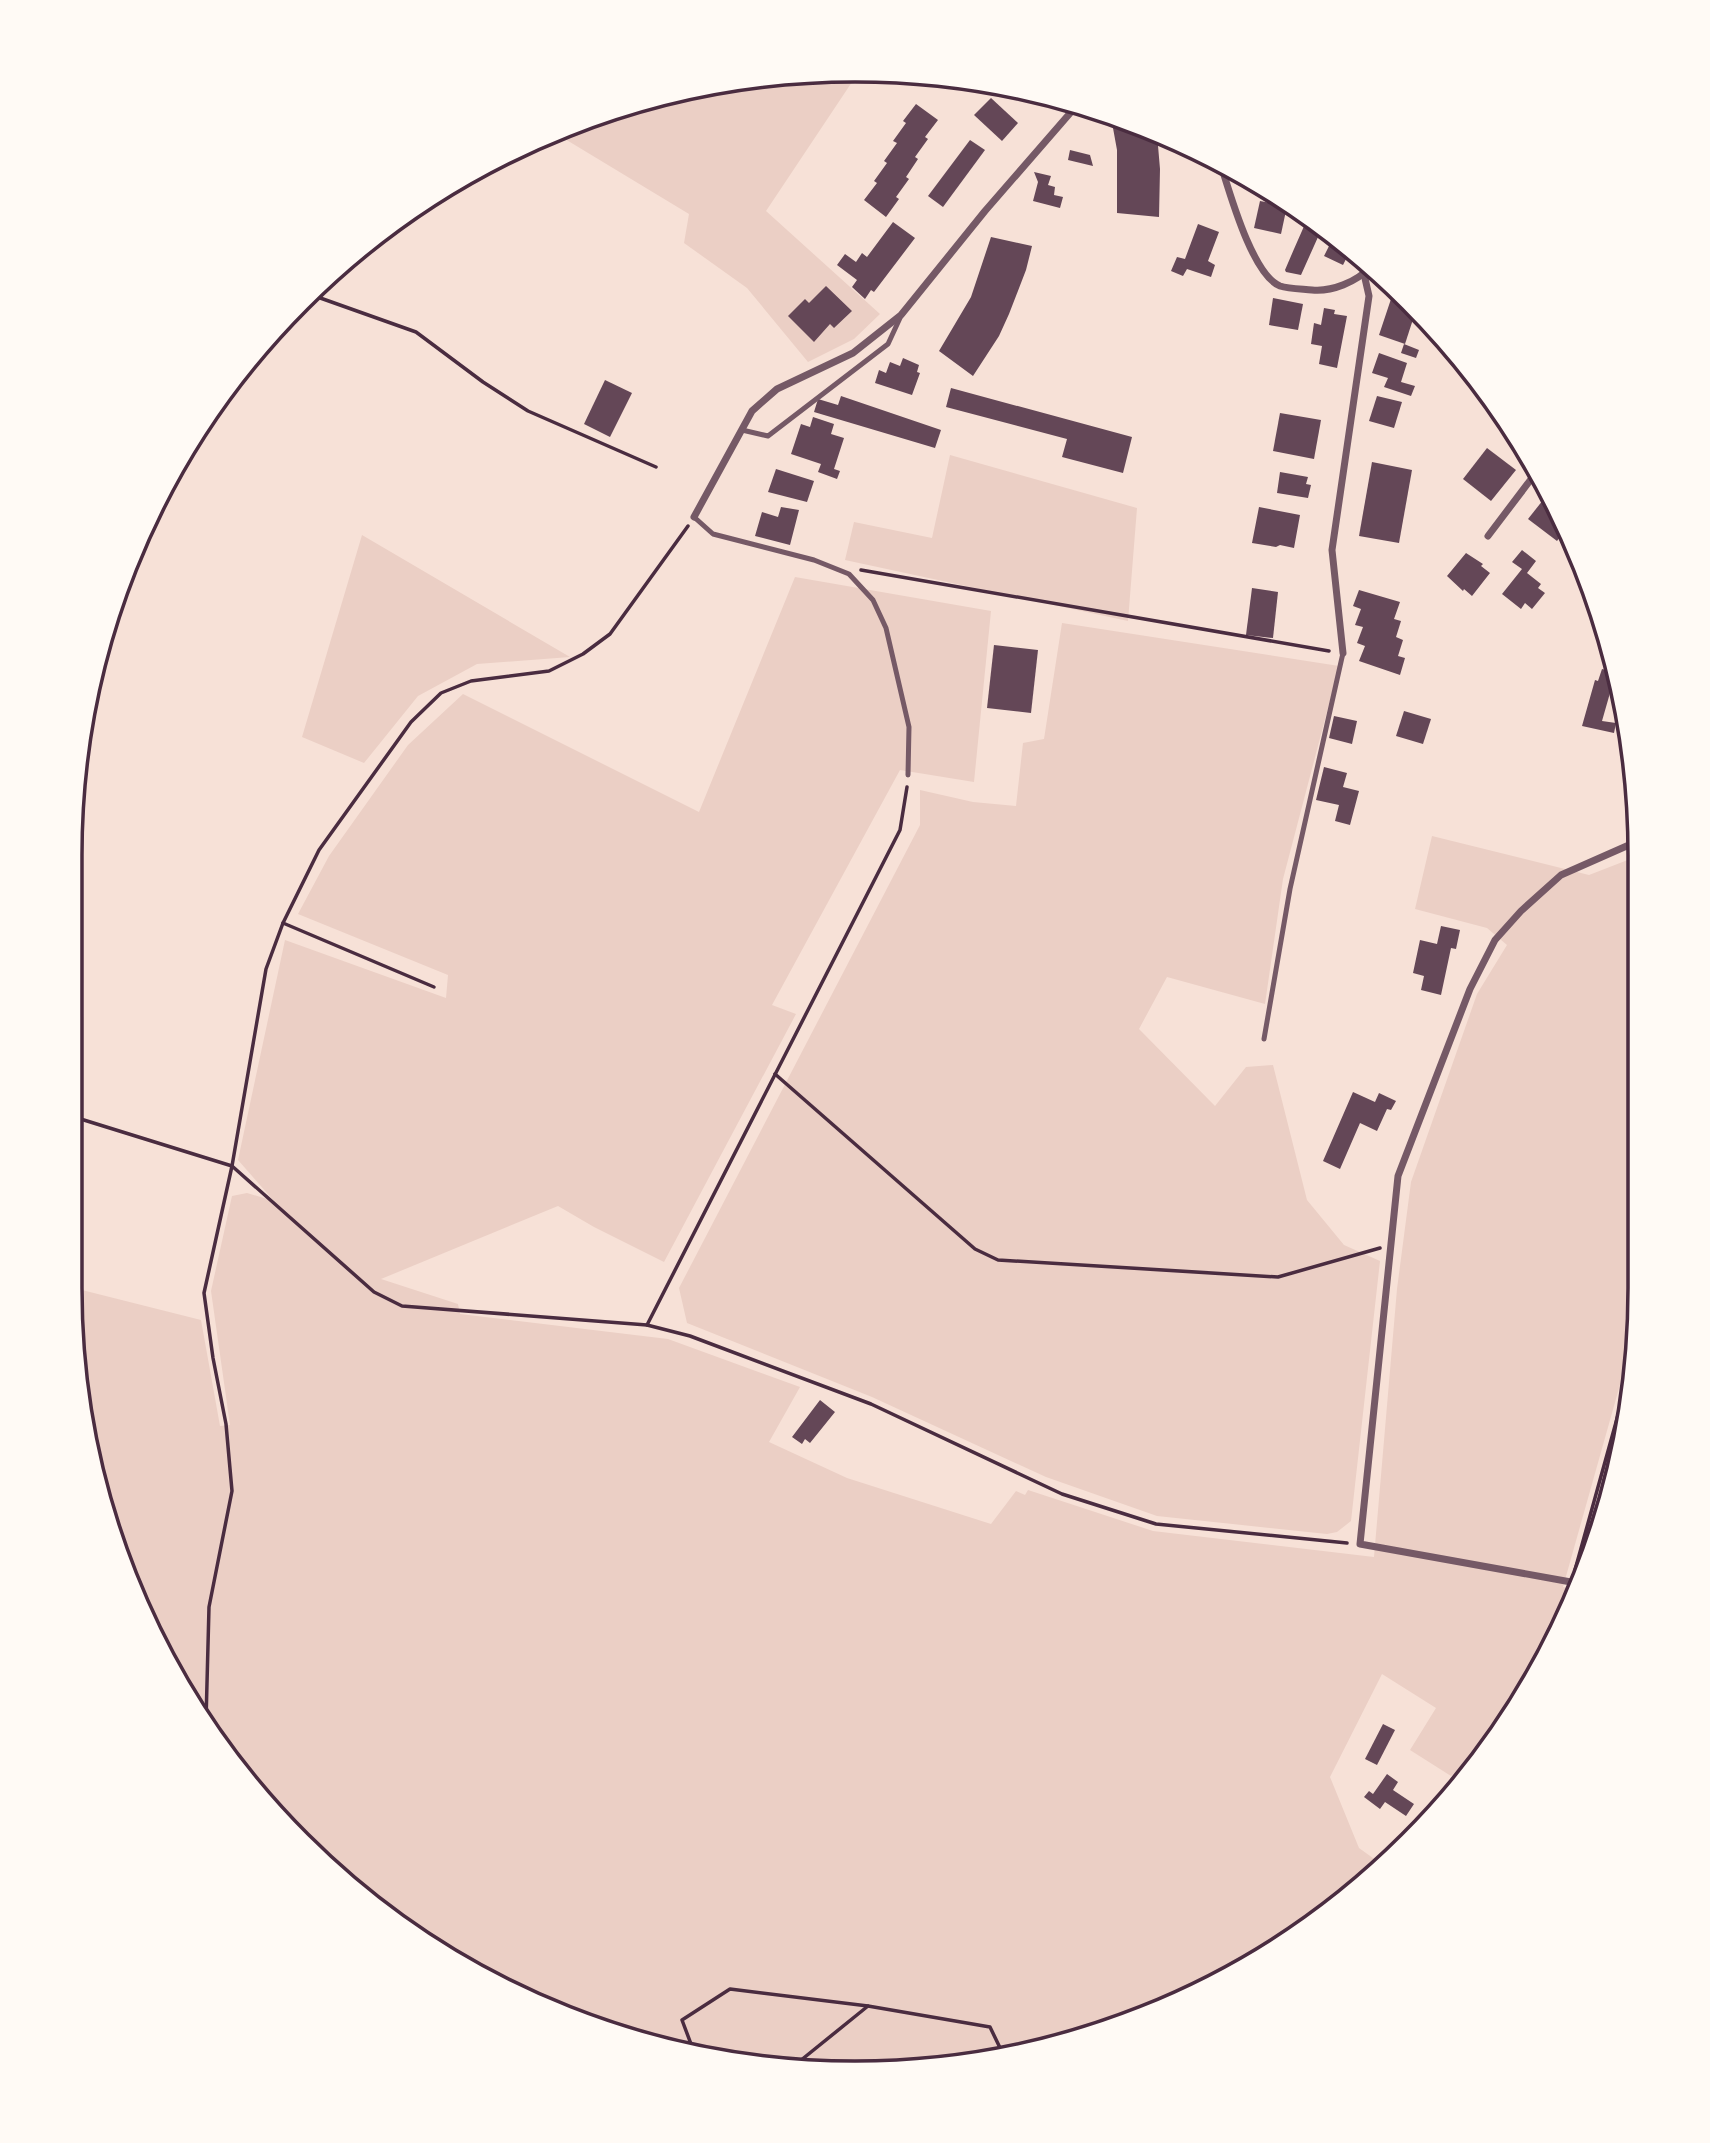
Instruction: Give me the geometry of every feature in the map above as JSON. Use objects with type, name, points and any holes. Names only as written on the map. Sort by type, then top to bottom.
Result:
[{"type":"street","points":[[694,517],[752,411],[778,389],[853,353],[901,315],[985,211],[1070,113]]},
{"type":"street","points":[[1225,177],[1245,239],[1267,276],[1280,286],[1326,291],[1364,274],[1369,296],[1332,550],[1343,653]]},
{"type":"street","points":[[1488,536],[1530,480]]},
{"type":"street","points":[[1570,1582],[1360,1544],[1398,1176],[1470,989],[1495,940],[1521,911],[1561,875],[1628,846]]},
{"type":"lane","points":[[742,430],[768,436],[887,344],[901,315]]},
{"type":"lane","points":[[694,517],[713,534],[814,561],[849,574],[873,600],[886,628],[909,727],[908,775]]},
{"type":"lane","points":[[1264,1039],[1290,889],[1343,653]]},
{"type":"path","points":[[320,298],[416,331],[483,382],[528,411],[656,467]]},
{"type":"path","points":[[206,1708],[209,1607],[232,1491],[226,1424],[204,1293],[232,1166],[266,970],[283,923],[319,850],[411,722],[442,693],[471,681],[549,671],[583,654],[610,634],[694,517]]},
{"type":"path","points":[[849,574],[863,569],[1343,653]]},
{"type":"path","points":[[647,1325],[900,830],[908,775]]},
{"type":"path","points":[[283,923],[434,987]]},
{"type":"path","points":[[775,1074],[975,1249],[998,1260],[1279,1277],[1392,1244]]},
{"type":"path","points":[[82,1119],[232,1166],[374,1292],[402,1306],[647,1325],[690,1336],[871,1404],[1062,1494],[1156,1524],[1360,1544]]},
{"type":"path","points":[[1578,1559],[1615,1426]]},
{"type":"path","points":[[691,2043],[682,2020],[730,1989],[868,2006],[990,2027],[1000,2047]]},
{"type":"path","points":[[803,2059],[868,2006]]},
{"type":"shaded area","points":[[852,82],[766,211],[880,314],[854,339],[808,362],[747,288],[684,243],[689,214],[565,139],[607,123],[704,97],[754,89]]},
{"type":"shaded area","points":[[950,455],[1137,508],[1128,621],[845,560],[854,522],[932,538]]},
{"type":"shaded area","points":[[362,535],[570,657],[477,664],[418,696],[364,763],[302,737]]},
{"type":"shaded area","points":[[795,577],[991,611],[974,782],[900,770],[772,1005],[796,1014],[664,1262],[558,1206],[381,1279],[458,1304],[460,1314],[668,1339],[800,1387],[769,1442],[847,1478],[991,1524],[1016,1491],[1025,1495],[1028,1490],[1153,1531],[1374,1557],[1397,1289],[1411,1182],[1477,994],[1507,945],[1487,928],[1415,909],[1432,836],[1589,875],[1628,860],[1626,1339],[1622,1377],[1563,1587],[1567,1588],[1548,1630],[1498,1717],[1451,1776],[1410,1750],[1436,1708],[1382,1674],[1330,1777],[1359,1848],[1375,1859],[1365,1869],[1284,1931],[1241,1957],[1151,2002],[1103,2020],[1006,2046],[956,2054],[855,2061],[804,2059],[704,2046],[655,2034],[607,2020],[513,1981],[426,1931],[385,1901],[345,1869],[274,1798],[212,1717],[186,1674],[141,1584],[123,1536],[97,1439],[89,1389],[82,1290],[201,1320],[220,1426],[230,1425],[211,1291],[232,1196],[247,1193],[274,1201],[238,1160],[285,940],[446,998],[448,975],[298,914],[329,856],[408,745],[463,694],[699,812]]},
{"type":"shaded area","points":[[1062,623],[1339,666],[1283,879],[1265,1004],[1167,977],[1139,1029],[1215,1106],[1246,1067],[1273,1065],[1307,1200],[1344,1245],[1380,1261],[1351,1521],[1337,1532],[1327,1534],[1157,1516],[1046,1477],[872,1397],[687,1323],[679,1288],[920,825],[920,790],[973,802],[1016,806],[1023,743],[1044,739]]},
{"type":"building","points":[[991,98],[1018,123],[1002,141],[974,115]]},
{"type":"building","points":[[916,104],[938,120],[925,137],[928,139],[915,157],[918,159],[906,177],[909,179],[886,217],[864,200],[877,183],[874,181],[887,163],[884,161],[897,143],[893,141],[906,123],[903,121]]},
{"type":"building","points":[[1113,127],[1158,144],[1159,217],[1117,213],[1117,150]]},
{"type":"building","points":[[970,140],[985,150],[943,207],[928,196]]},
{"type":"building","points":[[1070,150],[1090,155],[1093,166],[1068,160]]},
{"type":"building","points":[[1034,172],[1051,176],[1048,185],[1055,187],[1054,195],[1063,197],[1060,208],[1033,201],[1038,182]]},
{"type":"building","points":[[1260,201],[1268,203],[1285,213],[1281,234],[1254,228]]},
{"type":"building","points":[[893,222],[915,238],[874,292],[871,290],[865,299],[852,287],[857,280],[837,265],[845,254],[856,262],[862,253],[867,257]]},
{"type":"building","points":[[1198,224],[1219,232],[1208,261],[1215,265],[1211,277],[1187,269],[1183,276],[1171,271],[1177,257],[1185,259]]},
{"type":"building","points":[[1304,227],[1318,237],[1301,275],[1285,270]]},
{"type":"building","points":[[991,237],[1032,246],[1009,314],[999,336],[973,376],[939,351],[971,297]]},
{"type":"building","points":[[1329,245],[1346,259],[1343,265],[1324,256]]},
{"type":"building","points":[[826,286],[852,311],[834,328],[830,324],[814,342],[788,316],[805,299],[809,303]]},
{"type":"building","points":[[1273,298],[1303,304],[1298,330],[1269,325]]},
{"type":"building","points":[[1391,299],[1412,321],[1405,344],[1379,335]]},
{"type":"building","points":[[1324,308],[1335,310],[1334,314],[1347,316],[1337,368],[1319,364],[1322,346],[1311,344],[1314,323],[1321,325]]},
{"type":"building","points":[[1404,344],[1419,350],[1416,358],[1401,353]]},
{"type":"building","points":[[1379,353],[1407,363],[1401,382],[1415,386],[1411,396],[1384,387],[1388,378],[1372,373]]},
{"type":"building","points":[[903,358],[919,365],[917,372],[920,373],[912,395],[875,383],[879,370],[886,373],[890,362],[900,366]]},
{"type":"building","points":[[605,380],[632,393],[610,437],[584,424]]},
{"type":"building","points":[[951,388],[1132,437],[1123,473],[1062,457],[1067,439],[946,407]]},
{"type":"building","points":[[841,396],[941,430],[935,448],[814,412],[818,399],[838,405]]},
{"type":"building","points":[[1377,396],[1402,402],[1394,428],[1369,421]]},
{"type":"building","points":[[1280,413],[1321,420],[1314,459],[1273,451]]},
{"type":"building","points":[[813,417],[834,424],[831,434],[844,438],[834,469],[840,471],[837,479],[818,472],[821,464],[791,454],[801,424],[810,427]]},
{"type":"building","points":[[1487,448],[1516,470],[1491,501],[1463,479]]},
{"type":"building","points":[[1372,462],[1412,470],[1399,543],[1359,536]]},
{"type":"building","points":[[776,469],[814,481],[807,502],[768,492]]},
{"type":"building","points":[[1280,472],[1308,477],[1306,484],[1311,485],[1308,498],[1277,493]]},
{"type":"building","points":[[1542,502],[1559,538],[1557,541],[1528,519]]},
{"type":"building","points":[[781,507],[799,510],[790,545],[755,536],[762,512],[778,517]]},
{"type":"building","points":[[1259,507],[1300,515],[1294,548],[1252,543]]},
{"type":"building","points":[[1522,550],[1536,561],[1527,573],[1541,584],[1538,588],[1545,593],[1532,609],[1525,603],[1521,609],[1502,594],[1522,569],[1512,562]]},
{"type":"building","points":[[1466,553],[1483,564],[1481,566],[1490,573],[1472,596],[1447,576]]},
{"type":"building","points":[[1252,588],[1278,592],[1273,638],[1246,635]]},
{"type":"building","points":[[1359,590],[1400,602],[1394,619],[1401,621],[1396,637],[1403,640],[1398,656],[1405,658],[1400,675],[1359,661],[1365,646],[1357,643],[1363,627],[1355,625],[1361,609],[1353,606]]},
{"type":"building","points":[[994,645],[1038,650],[1031,713],[987,708]]},
{"type":"building","points":[[1602,669],[1605,670],[1610,693],[1602,721],[1616,723],[1614,733],[1582,726],[1595,680],[1598,681]]},
{"type":"building","points":[[1404,711],[1431,719],[1423,744],[1396,736]]},
{"type":"building","points":[[1334,716],[1357,721],[1352,744],[1329,738]]},
{"type":"building","points":[[1324,767],[1347,773],[1343,787],[1359,791],[1350,825],[1335,821],[1339,805],[1316,800]]},
{"type":"building","points":[[1441,926],[1460,930],[1456,949],[1451,948],[1441,995],[1421,990],[1424,976],[1413,973],[1420,940],[1437,944]]},
{"type":"building","points":[[1353,1092],[1375,1102],[1379,1093],[1396,1101],[1391,1110],[1387,1109],[1377,1131],[1360,1123],[1340,1169],[1323,1161]]},
{"type":"building","points":[[820,1400],[835,1412],[810,1443],[805,1439],[802,1444],[792,1437]]},
{"type":"building","points":[[1383,1724],[1395,1730],[1377,1765],[1365,1759]]},
{"type":"building","points":[[1387,1774],[1398,1782],[1393,1790],[1414,1804],[1406,1816],[1385,1802],[1380,1809],[1364,1797],[1369,1791],[1373,1794]]}]
